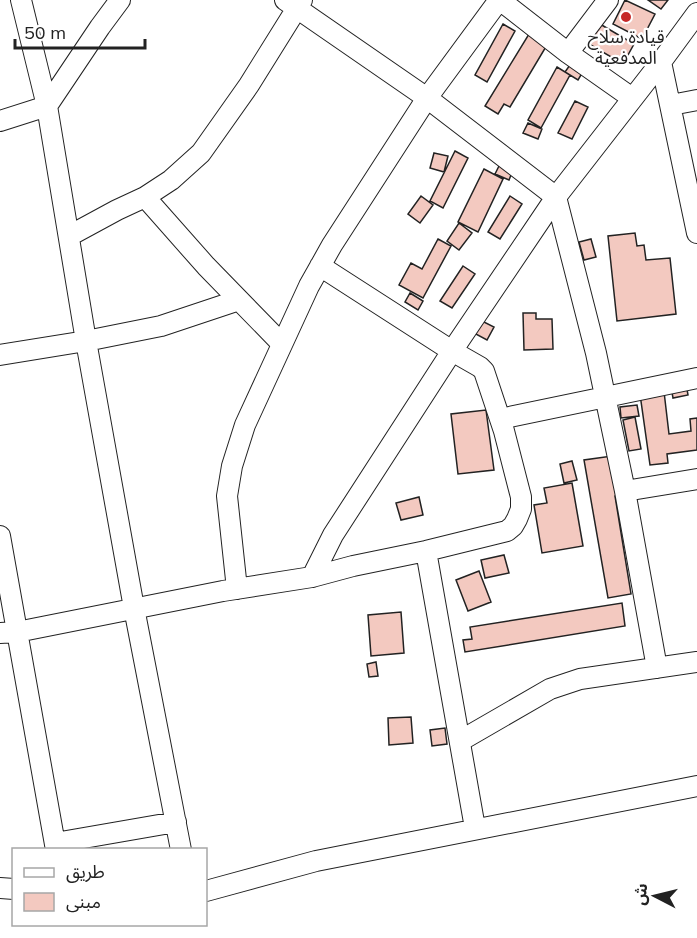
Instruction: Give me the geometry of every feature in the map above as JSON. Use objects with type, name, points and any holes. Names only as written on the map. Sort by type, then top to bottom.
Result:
[{"type":"street","points":[[21,0],[47,106],[134,608],[181,848]]},
{"type":"street","points":[[0,121],[47,106],[120,0]]},
{"type":"street","points":[[237,589],[227,496],[245,425],[309,286],[332,245],[427,98],[499,0],[632,98]]},
{"type":"street","points":[[568,53],[608,0]]},
{"type":"street","points":[[69,236],[145,197],[171,180],[201,153],[249,85],[294,3],[427,98],[556,197],[596,353],[625,491],[657,668]]},
{"type":"street","points":[[312,577],[333,535],[452,351],[556,197],[697,13]]},
{"type":"street","points":[[661,62],[697,233]]},
{"type":"street","points":[[671,105],[697,100]]},
{"type":"street","points":[[145,197],[206,266],[282,344]]},
{"type":"street","points":[[9,633],[134,608],[312,577],[507,531],[513,526],[521,509],[521,497],[500,419],[484,371],[320,266]]},
{"type":"street","points":[[0,355],[161,326],[239,300]]},
{"type":"street","points":[[500,419],[697,378]]},
{"type":"street","points":[[625,491],[697,480]]},
{"type":"street","points":[[0,536],[9,633],[56,846],[176,822]]},
{"type":"street","points":[[426,551],[475,828]]},
{"type":"street","points":[[460,741],[550,689],[580,679],[697,662]]},
{"type":"street","points":[[207,891],[316,861],[697,786]]},
{"type":"building","points":[[625,0],[655,14],[642,39],[613,24]]},
{"type":"building","points":[[648,0],[668,0],[661,9]]},
{"type":"building","points":[[503,24],[515,31],[487,82],[475,75]]},
{"type":"building","points":[[600,24],[634,44],[623,64],[589,44]]},
{"type":"building","points":[[529,34],[547,45],[510,107],[504,104],[498,114],[485,106]]},
{"type":"building","points":[[572,62],[584,70],[578,80],[565,72]]},
{"type":"building","points":[[557,67],[570,75],[541,128],[528,120]]},
{"type":"building","points":[[575,101],[588,107],[572,139],[558,133]]},
{"type":"building","points":[[528,123],[542,129],[538,139],[523,133]]},
{"type":"building","points":[[455,151],[468,158],[443,208],[430,201]]},
{"type":"building","points":[[434,153],[448,156],[444,172],[430,168]]},
{"type":"building","points":[[500,164],[513,170],[509,180],[495,174]]},
{"type":"building","points":[[484,169],[503,179],[478,232],[458,222]]},
{"type":"building","points":[[421,196],[433,205],[420,223],[408,214]]},
{"type":"building","points":[[510,196],[522,204],[500,239],[488,232]]},
{"type":"building","points":[[459,223],[472,233],[459,250],[447,241]]},
{"type":"building","points":[[635,233],[637,246],[644,245],[646,260],[670,258],[676,314],[617,321],[608,236]]},
{"type":"building","points":[[438,239],[451,246],[423,298],[399,285],[411,263],[422,269]]},
{"type":"building","points":[[591,239],[596,257],[584,260],[579,242]]},
{"type":"building","points":[[463,266],[475,274],[452,308],[440,301]]},
{"type":"building","points":[[410,293],[423,301],[418,310],[405,302]]},
{"type":"building","points":[[523,313],[536,313],[536,319],[552,319],[553,349],[524,350]]},
{"type":"building","points":[[478,319],[494,327],[487,340],[472,332]]},
{"type":"building","points":[[685,378],[688,395],[673,398],[670,381]]},
{"type":"building","points":[[663,383],[669,434],[691,431],[690,419],[697,418],[697,450],[667,454],[668,463],[650,465],[639,387]]},
{"type":"building","points":[[637,405],[639,416],[621,418],[620,407]]},
{"type":"building","points":[[486,410],[494,470],[458,474],[451,414]]},
{"type":"building","points":[[635,417],[641,449],[629,451],[623,420]]},
{"type":"building","points":[[612,456],[619,495],[615,496],[631,594],[608,598],[584,460]]},
{"type":"building","points":[[572,461],[577,480],[564,483],[560,464]]},
{"type":"building","points":[[572,483],[583,546],[542,553],[534,505],[547,503],[544,488]]},
{"type":"building","points":[[419,497],[423,515],[401,520],[396,503]]},
{"type":"building","points":[[504,555],[509,573],[485,578],[481,560]]},
{"type":"building","points":[[479,571],[491,602],[468,611],[456,580]]},
{"type":"building","points":[[622,603],[625,626],[465,652],[463,640],[472,639],[470,627]]},
{"type":"building","points":[[401,612],[404,653],[371,656],[368,615]]},
{"type":"building","points":[[376,662],[378,676],[369,677],[367,664]]},
{"type":"building","points":[[411,717],[413,743],[389,745],[388,718]]},
{"type":"building","points":[[445,728],[447,744],[432,746],[430,730]]},
{"type":"place","name":"قيادة سلاح المدفعية","points":[[626,17]]}]
